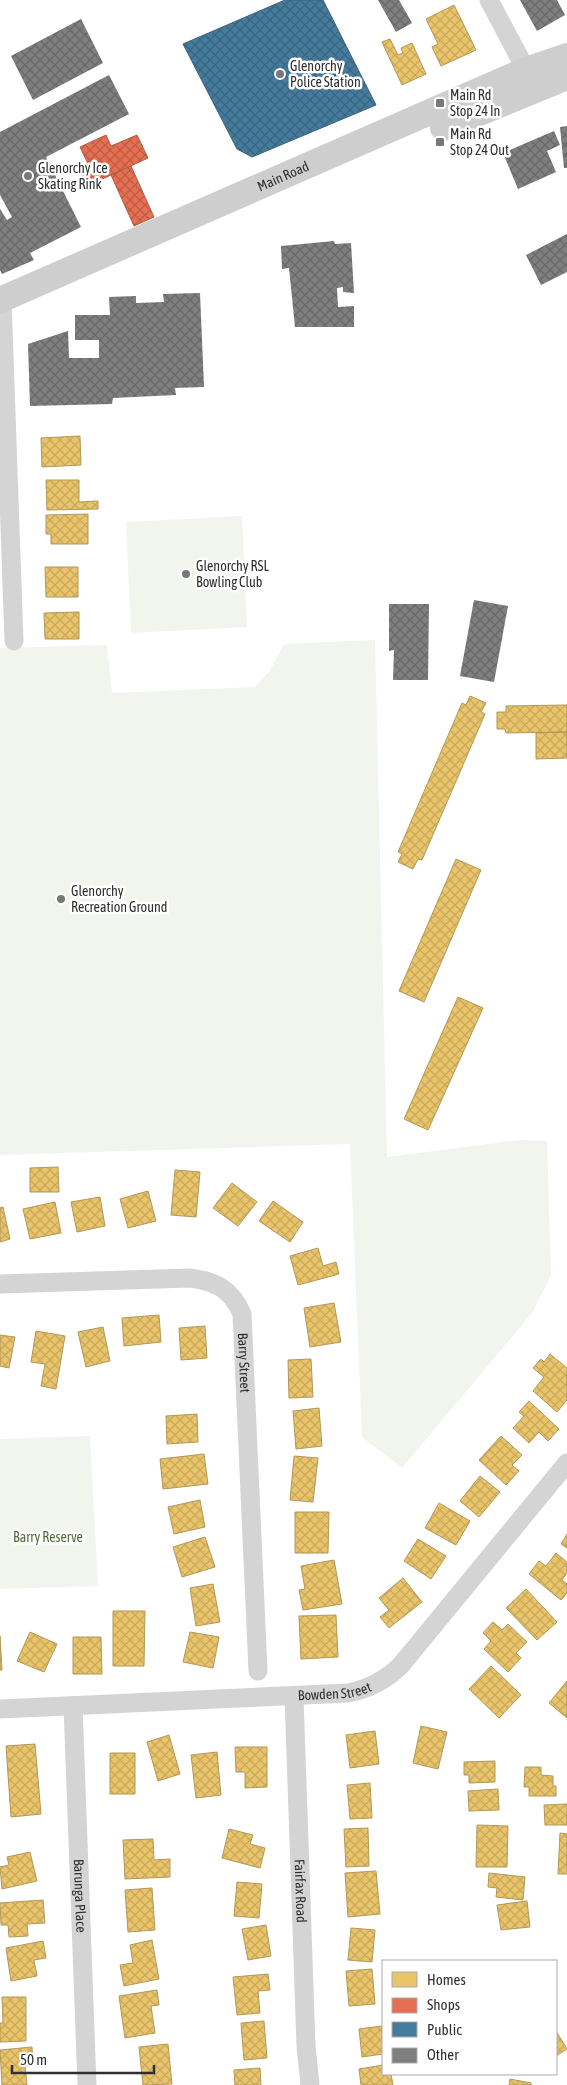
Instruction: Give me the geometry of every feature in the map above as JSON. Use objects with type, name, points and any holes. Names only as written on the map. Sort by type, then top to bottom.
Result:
[{"type":"main road","name":"Main Road","points":[[1,308],[530,80],[567,56]]},
{"type":"main road","name":"Main Road","points":[[530,80],[567,77]]},
{"type":"street","points":[[489,0],[530,80]]},
{"type":"street","points":[[1,308],[14,641]]},
{"type":"street","name":"Barry Street","points":[[0,1284],[190,1278],[216,1283],[231,1294],[238,1304],[242,1314],[258,1671]]},
{"type":"street","name":"Bowden Street","points":[[0,1709],[294,1696],[348,1693],[361,1690],[385,1679],[395,1671],[567,1463]]},
{"type":"street","name":"Fairfax Road","points":[[294,1696],[306,2046],[310,2085]]},
{"type":"street","name":"Barunga Place","points":[[73,1706],[87,2085]]},
{"type":"green space","name":"Glenorchy RSL Bowling Club","points":[[242,516],[247,627],[131,633],[126,522]]},
{"type":"green space","name":"Glenorchy Recreation Ground","points":[[375,640],[387,1157],[520,1140],[547,1141],[551,1275],[532,1313],[402,1468],[362,1437],[350,1144],[0,1155],[0,648],[107,645],[112,693],[255,687],[269,672],[284,644]]},
{"type":"green space","name":"Barry Reserve","points":[[90,1436],[98,1586],[0,1589],[0,1439]]},
{"type":"building: Homes","points":[[454,5],[476,50],[441,66],[432,47],[438,44],[426,19]]},
{"type":"building: Homes","points":[[390,39],[398,55],[403,53],[401,48],[412,43],[426,74],[402,85],[382,42]]},
{"type":"building: Homes","points":[[80,436],[81,465],[42,467],[41,438]]},
{"type":"building: Homes","points":[[46,480],[79,480],[79,502],[98,501],[98,509],[47,510]]},
{"type":"building: Homes","points":[[88,514],[88,544],[51,544],[51,534],[46,534],[46,515]]},
{"type":"building: Homes","points":[[45,567],[78,567],[78,597],[46,597]]},
{"type":"building: Homes","points":[[79,612],[79,639],[45,639],[44,613]]},
{"type":"building: Homes","points":[[470,696],[486,703],[481,712],[485,714],[422,860],[418,859],[413,869],[398,862],[402,854],[398,852],[462,703],[466,705]]},
{"type":"building: Homes","points":[[567,705],[567,732],[506,733],[505,729],[497,729],[497,712],[506,712],[506,706]]},
{"type":"building: Homes","points":[[567,732],[567,758],[536,759],[536,733]]},
{"type":"building: Homes","points":[[456,859],[481,870],[424,1002],[399,991]]},
{"type":"building: Homes","points":[[458,997],[483,1008],[428,1130],[404,1119]]},
{"type":"building: Homes","points":[[58,1167],[59,1192],[30,1192],[30,1168]]},
{"type":"building: Homes","points":[[175,1170],[200,1172],[196,1217],[171,1215]]},
{"type":"building: Homes","points":[[232,1183],[257,1202],[238,1226],[213,1208]]},
{"type":"building: Homes","points":[[148,1191],[156,1221],[128,1228],[120,1199]]},
{"type":"building: Homes","points":[[100,1197],[105,1226],[77,1232],[71,1202]]},
{"type":"building: Homes","points":[[273,1201],[303,1222],[290,1242],[259,1221]]},
{"type":"building: Homes","points":[[55,1202],[61,1233],[30,1239],[23,1209]]},
{"type":"building: Homes","points":[[3,1207],[10,1239],[0,1242],[0,1208]]},
{"type":"building: Homes","points":[[318,1248],[323,1266],[336,1262],[339,1274],[298,1285],[290,1256]]},
{"type":"building: Homes","points":[[334,1303],[341,1342],[310,1347],[304,1308]]},
{"type":"building: Homes","points":[[159,1315],[161,1342],[124,1346],[122,1318]]},
{"type":"building: Homes","points":[[205,1326],[207,1358],[181,1360],[179,1328]]},
{"type":"building: Homes","points":[[103,1327],[110,1361],[86,1367],[78,1332]]},
{"type":"building: Homes","points":[[36,1331],[65,1336],[56,1389],[41,1386],[45,1364],[31,1362]]},
{"type":"building: Homes","points":[[0,1335],[15,1337],[9,1368],[0,1366]]},
{"type":"building: Homes","points":[[550,1354],[567,1368],[567,1400],[557,1412],[533,1391],[544,1377],[533,1368],[541,1359],[544,1362]]},
{"type":"building: Homes","points":[[311,1359],[313,1397],[289,1398],[288,1360]]},
{"type":"building: Homes","points":[[529,1401],[559,1429],[548,1441],[539,1432],[529,1443],[513,1428],[524,1416],[519,1412]]},
{"type":"building: Homes","points":[[319,1408],[322,1446],[296,1449],[293,1411]]},
{"type":"building: Homes","points":[[197,1414],[198,1442],[167,1444],[166,1416]]},
{"type":"building: Homes","points":[[501,1436],[522,1455],[512,1465],[519,1471],[506,1485],[479,1460]]},
{"type":"building: Homes","points":[[204,1454],[208,1484],[163,1489],[160,1459]]},
{"type":"building: Homes","points":[[294,1456],[318,1458],[313,1502],[290,1500]]},
{"type":"building: Homes","points":[[480,1476],[500,1492],[479,1517],[460,1501]]},
{"type":"building: Homes","points":[[200,1500],[205,1527],[174,1534],[168,1507]]},
{"type":"building: Homes","points":[[439,1503],[470,1521],[456,1545],[425,1528]]},
{"type":"building: Homes","points":[[295,1512],[329,1512],[328,1553],[295,1553]]},
{"type":"building: Homes","points":[[567,1534],[567,1548],[561,1544]]},
{"type":"building: Homes","points":[[205,1537],[215,1567],[182,1577],[173,1547]]},
{"type":"building: Homes","points":[[418,1539],[446,1556],[431,1579],[404,1561]]},
{"type":"building: Homes","points":[[556,1553],[567,1562],[567,1573],[562,1580],[567,1584],[567,1593],[561,1600],[529,1574],[539,1561],[546,1566]]},
{"type":"building: Homes","points":[[334,1560],[342,1604],[303,1610],[299,1590],[305,1589],[301,1566]]},
{"type":"building: Homes","points":[[403,1578],[422,1602],[389,1628],[380,1617],[389,1610],[379,1598]]},
{"type":"building: Homes","points":[[213,1584],[220,1622],[196,1626],[190,1588]]},
{"type":"building: Homes","points":[[526,1589],[557,1622],[537,1640],[506,1608]]},
{"type":"building: Homes","points":[[113,1611],[145,1611],[144,1666],[113,1666]]},
{"type":"building: Homes","points":[[336,1615],[338,1657],[301,1659],[299,1616]]},
{"type":"building: Homes","points":[[493,1622],[502,1630],[508,1624],[527,1642],[516,1653],[521,1658],[508,1672],[484,1649],[491,1641],[483,1633]]},
{"type":"building: Homes","points":[[30,1632],[57,1644],[44,1672],[17,1661]]},
{"type":"building: Homes","points":[[190,1632],[219,1637],[213,1668],[183,1662]]},
{"type":"building: Homes","points":[[0,1636],[2,1670],[0,1670]]},
{"type":"building: Homes","points":[[73,1637],[101,1637],[102,1674],[73,1674]]},
{"type":"building: Homes","points":[[491,1666],[521,1695],[499,1718],[469,1689]]},
{"type":"building: Homes","points":[[567,1681],[567,1718],[549,1703]]},
{"type":"building: Homes","points":[[421,1726],[447,1732],[438,1769],[413,1763]]},
{"type":"building: Homes","points":[[375,1731],[379,1764],[350,1768],[346,1735]]},
{"type":"building: Homes","points":[[169,1735],[180,1774],[158,1781],[147,1742]]},
{"type":"building: Homes","points":[[35,1744],[41,1814],[11,1817],[6,1746]]},
{"type":"building: Homes","points":[[235,1747],[267,1747],[267,1787],[245,1788],[245,1772],[236,1772]]},
{"type":"building: Homes","points":[[217,1752],[221,1795],[196,1798],[191,1755]]},
{"type":"building: Homes","points":[[110,1753],[135,1753],[135,1794],[110,1794]]},
{"type":"building: Homes","points":[[495,1761],[495,1782],[469,1783],[469,1775],[464,1775],[464,1762]]},
{"type":"building: Homes","points":[[525,1767],[541,1767],[541,1775],[553,1776],[556,1796],[529,1796],[529,1787],[524,1787]]},
{"type":"building: Homes","points":[[370,1783],[372,1818],[350,1819],[347,1785]]},
{"type":"building: Homes","points":[[498,1789],[499,1810],[469,1811],[468,1791]]},
{"type":"building: Homes","points":[[567,1804],[567,1825],[545,1825],[544,1805]]},
{"type":"building: Homes","points":[[477,1825],[508,1826],[507,1867],[476,1867]]},
{"type":"building: Homes","points":[[368,1828],[369,1866],[346,1867],[344,1829]]},
{"type":"building: Homes","points":[[229,1829],[253,1835],[250,1844],[265,1848],[260,1868],[222,1858]]},
{"type":"building: Homes","points":[[560,1833],[567,1834],[567,1874],[558,1874]]},
{"type":"building: Homes","points":[[153,1839],[154,1860],[170,1859],[170,1877],[125,1879],[123,1840]]},
{"type":"building: Homes","points":[[30,1852],[37,1881],[2,1889],[0,1867],[9,1865],[7,1857]]},
{"type":"building: Homes","points":[[376,1871],[380,1914],[348,1917],[345,1873]]},
{"type":"building: Homes","points":[[489,1873],[525,1877],[523,1900],[496,1897],[497,1888],[488,1887]]},
{"type":"building: Homes","points":[[237,1882],[262,1884],[259,1918],[234,1916]]},
{"type":"building: Homes","points":[[152,1888],[155,1930],[128,1932],[125,1890]]},
{"type":"building: Homes","points":[[43,1900],[45,1923],[27,1924],[28,1936],[9,1937],[8,1925],[1,1925],[0,1903]]},
{"type":"building: Homes","points":[[527,1901],[530,1927],[501,1930],[497,1905]]},
{"type":"building: Homes","points":[[266,1925],[271,1956],[248,1960],[242,1929]]},
{"type":"building: Homes","points":[[351,1928],[375,1930],[372,1962],[348,1960]]},
{"type":"building: Homes","points":[[152,1940],[159,1979],[124,1986],[120,1965],[133,1963],[130,1945]]},
{"type":"building: Homes","points":[[43,1941],[46,1958],[34,1960],[37,1976],[11,1981],[6,1948]]},
{"type":"building: Homes","points":[[372,1969],[375,2004],[349,2006],[346,1971]]},
{"type":"building: Homes","points":[[268,1974],[270,1990],[258,1991],[260,2013],[237,2015],[233,1977]]},
{"type":"building: Homes","points":[[157,1990],[159,2005],[151,2006],[155,2033],[125,2038],[119,1996]]},
{"type":"building: Homes","points":[[2,1997],[26,1997],[26,2041],[0,2042],[0,2023],[3,2023]]},
{"type":"building: Homes","points":[[264,2021],[267,2058],[244,2060],[241,2023]]},
{"type":"building: Homes","points":[[382,2026],[382,2054],[362,2057],[359,2029]]},
{"type":"building: Homes","points":[[557,2033],[567,2049],[557,2055]]},
{"type":"building: Homes","points":[[168,2044],[172,2084],[143,2085],[139,2047]]},
{"type":"building: Homes","points":[[32,2047],[33,2065],[25,2066],[27,2085],[2,2085],[0,2050]]},
{"type":"building: Homes","points":[[382,2065],[382,2075],[391,2075],[393,2085],[361,2085],[359,2069]]},
{"type":"building: Homes","points":[[260,2068],[261,2085],[235,2085],[234,2070]]},
{"type":"building: Homes","points":[[510,2079],[531,2083],[531,2085],[509,2085]]},
{"type":"building: Shops","points":[[106,135],[111,146],[137,135],[148,158],[87,186],[80,172],[90,168],[80,147]]},
{"type":"building: Shops","points":[[131,166],[154,217],[134,226],[111,175]]},
{"type":"building: Public","name":"Glenorchy Police Station","points":[[285,0],[323,0],[376,105],[252,157],[237,149],[183,44]]},
{"type":"building: Other","points":[[378,0],[399,0],[412,23],[396,32]]},
{"type":"building: Other","points":[[520,0],[557,0],[565,15],[537,31]]},
{"type":"building: Other","points":[[81,19],[103,63],[33,100],[11,56]]},
{"type":"building: Other","name":"Glenorchy Ice Skating Rink","points":[[109,75],[129,114],[46,157],[81,227],[30,253],[34,260],[2,274],[0,270],[0,209],[7,220],[12,217],[0,195],[0,132]]},
{"type":"building: Other","points":[[567,126],[567,168],[564,168],[560,127]]},
{"type":"building: Other","points":[[554,131],[560,145],[547,151],[556,172],[518,189],[503,153]]},
{"type":"building: Other","points":[[567,234],[567,272],[541,285],[526,255]]},
{"type":"building: Other","points":[[334,241],[335,244],[351,243],[354,293],[343,292],[343,287],[337,288],[338,307],[354,306],[354,327],[295,327],[289,268],[282,269],[281,246]]},
{"type":"building: Other","points":[[200,293],[204,387],[175,388],[176,395],[113,398],[112,404],[30,406],[28,344],[68,331],[69,358],[99,358],[99,340],[75,340],[75,315],[110,315],[109,297],[136,296],[136,303],[164,302],[163,294]]},
{"type":"building: Other","points":[[474,600],[508,606],[494,682],[460,676]]},
{"type":"building: Other","points":[[389,604],[429,604],[428,680],[393,680],[394,650],[389,651]]},
{"type":"place","name":"Glenorchy Police Station","points":[[280,74]]},
{"type":"place","name":"Main Rd Stop 24 In","points":[[440,103]]},
{"type":"place","name":"Main Rd Stop 24 Out","points":[[440,142]]},
{"type":"place","name":"Glenorchy Ice Skating Rink","points":[[28,176]]},
{"type":"place","name":"Glenorchy RSL Bowling Club","points":[[186,574]]},
{"type":"place","name":"Glenorchy Recreation Ground","points":[[61,899]]}]
